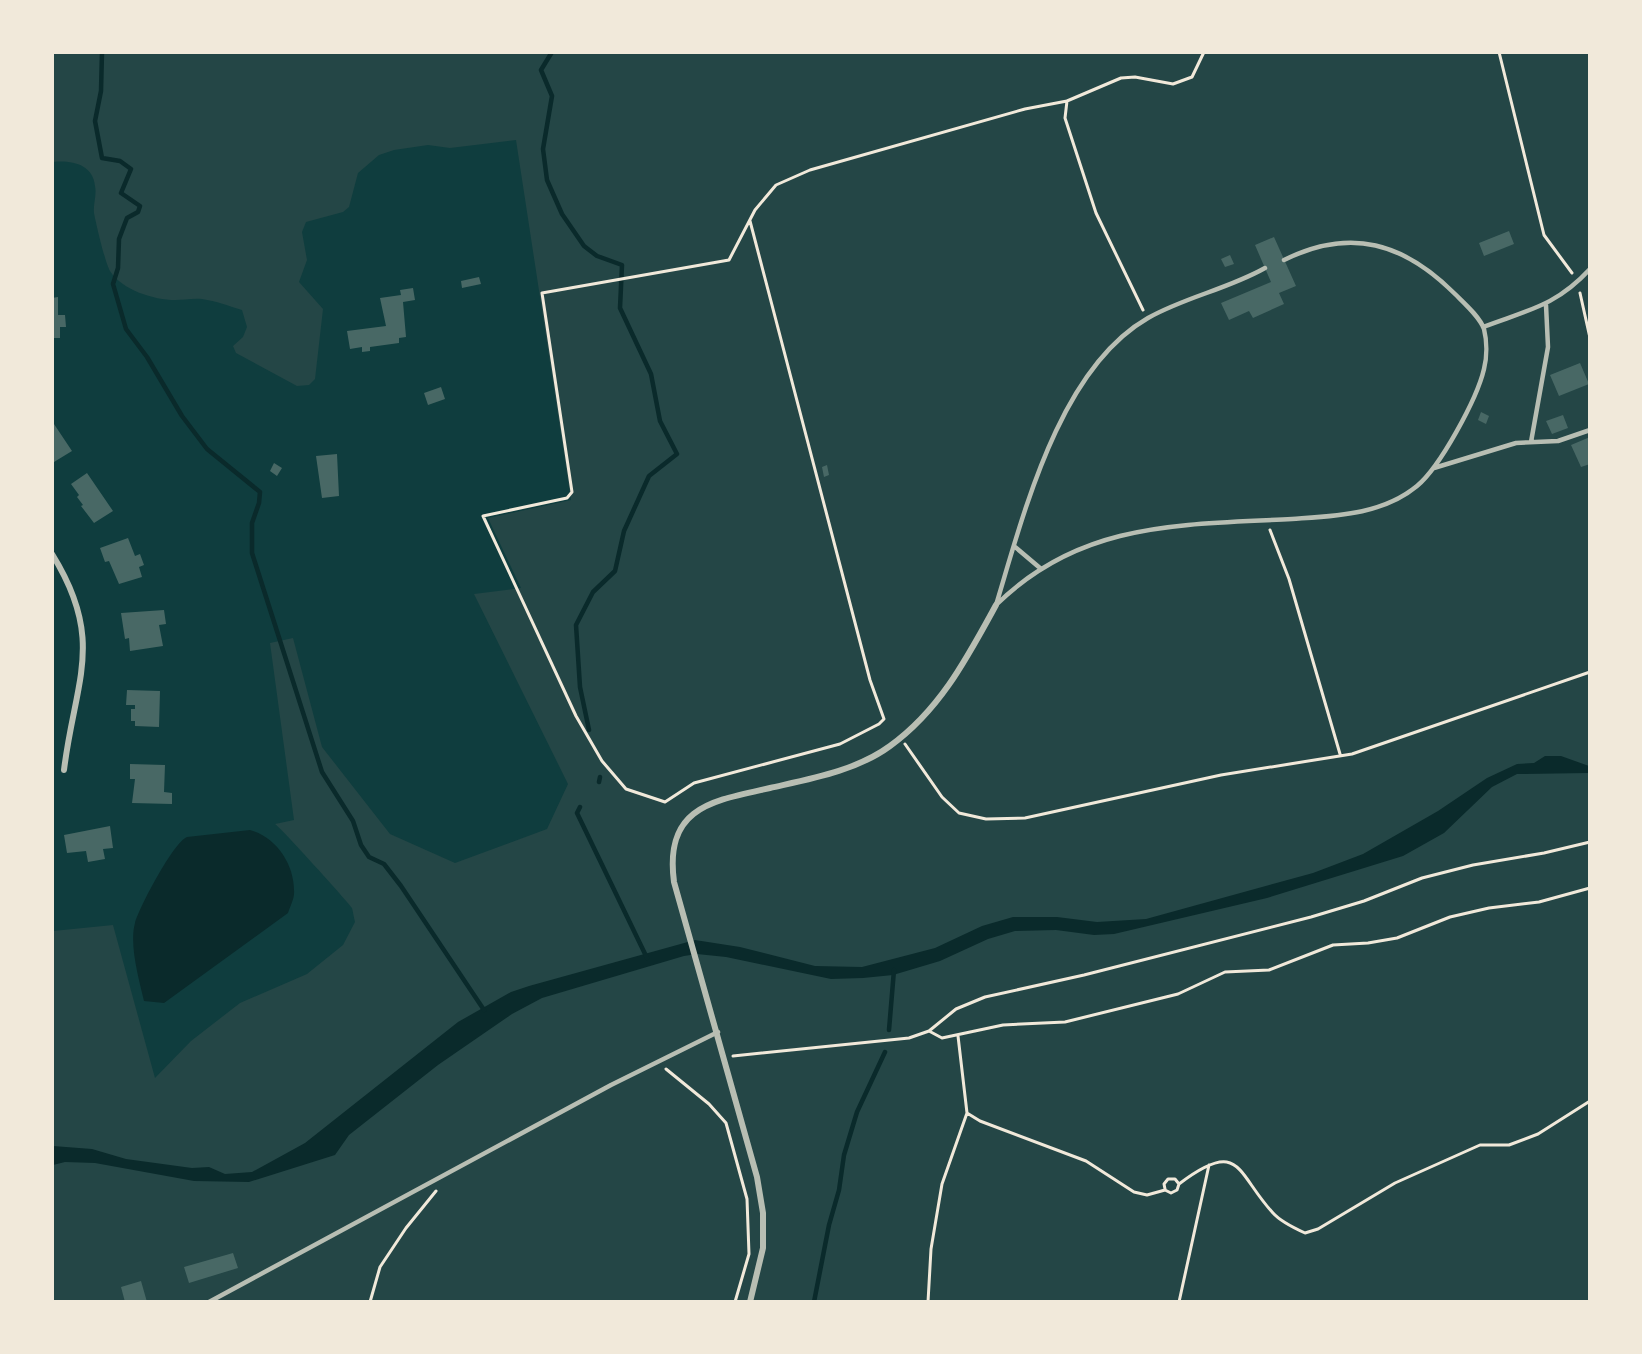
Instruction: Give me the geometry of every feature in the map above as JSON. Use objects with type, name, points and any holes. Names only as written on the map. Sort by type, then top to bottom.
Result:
[{"type":"street","points":[[52,554],[66,576],[77,603],[84,651],[79,698],[68,735],[64,770]]},
{"type":"street","points":[[750,1302],[763,1248],[763,1213],[757,1177],[674,882],[672,854],[676,838],[694,813],[708,803],[729,796],[832,773],[888,747],[931,708],[956,677],[996,605]]},
{"type":"lane","points":[[996,605],[1019,582],[1040,568],[1074,551],[1147,528],[1330,517],[1371,510],[1417,487],[1434,468],[1479,385],[1485,368],[1486,348],[1483,327],[1463,302],[1426,267],[1403,253],[1380,245],[1356,242],[1333,243],[1284,260]]},
{"type":"lane","points":[[996,605],[1014,546],[1056,432],[1077,393],[1100,360],[1126,334],[1147,318],[1265,268]]},
{"type":"lane","points":[[1483,327],[1546,305],[1578,283],[1590,269]]},
{"type":"lane","points":[[1531,442],[1548,347],[1546,305]]},
{"type":"lane","points":[[1434,468],[1516,443],[1558,441],[1590,430]]},
{"type":"lane","points":[[1014,546],[1040,568]]},
{"type":"lane","points":[[209,1302],[611,1085],[718,1032]]},
{"type":"path","points":[[750,221],[870,680],[884,719],[879,724],[840,744],[694,783],[665,802],[626,789],[602,761],[576,716],[483,516],[567,498],[572,492],[542,293],[729,261],[750,221],[776,185],[810,170],[1025,109],[1067,101],[1121,78],[1135,77],[1173,84],[1192,76],[1204,52]]},
{"type":"path","points":[[1500,52],[1544,235],[1563,258],[1578,283],[1590,338]]},
{"type":"path","points":[[1067,101],[1065,118],[1095,213],[1147,318]]},
{"type":"path","points":[[1266,520],[1289,579],[1340,754]]},
{"type":"path","points":[[901,737],[942,797],[959,813],[986,819],[1025,818],[1221,775],[1340,754],[1352,754],[1590,672]]},
{"type":"path","points":[[735,1056],[887,1041],[929,1031],[956,1009],[985,997],[1084,975],[1311,917],[1364,901],[1422,878],[1473,865],[1544,853],[1590,842]]},
{"type":"path","points":[[929,1031],[942,1038],[1003,1025],[1065,1022],[1178,994],[1225,972],[1269,970],[1333,945],[1368,943],[1397,938],[1450,917],[1489,908],[1539,902],[1590,888]]},
{"type":"path","points":[[928,1302],[931,1249],[942,1184],[967,1113],[958,1036]]},
{"type":"path","points":[[665,1068],[709,1104],[726,1123],[747,1199],[749,1254],[735,1302]]},
{"type":"path","points":[[967,1113],[980,1121],[1086,1161],[1134,1192],[1147,1195],[1165,1190],[1171,1193],[1177,1190],[1179,1184],[1194,1172],[1209,1165],[1224,1161],[1237,1165],[1275,1216],[1305,1233],[1318,1229],[1395,1183],[1480,1145],[1509,1145],[1538,1134],[1590,1101]]},
{"type":"path","points":[[1179,1302],[1209,1165]]},
{"type":"path","points":[[1165,1190],[1164,1184],[1168,1179],[1175,1179],[1179,1184]]},
{"type":"path","points":[[370,1302],[380,1267],[406,1228],[438,1188]]},
{"type":"shaded area","points":[[52,53],[1589,53],[1589,1301],[53,1301],[53,931],[113,925],[155,1078],[191,1041],[240,1003],[307,974],[343,945],[355,922],[352,908],[275,824],[294,820],[270,643],[293,638],[322,747],[390,834],[455,863],[547,829],[568,784],[474,594],[521,588],[488,518],[571,500],[516,140],[450,148],[428,145],[394,150],[379,155],[358,173],[349,207],[343,212],[306,222],[302,232],[307,260],[299,282],[323,309],[315,379],[309,385],[297,386],[236,353],[233,346],[243,337],[247,327],[242,310],[202,299],[167,300],[148,296],[130,289],[115,278],[103,252],[94,213],[95,189],[90,173],[86,168],[74,163],[53,162]]},
{"type":"shaded area","points":[[1545,756],[1561,756],[1589,766],[1589,773],[1517,774],[1492,787],[1444,833],[1403,856],[1267,898],[1114,934],[1094,935],[1056,930],[1015,931],[988,939],[940,961],[893,975],[831,979],[726,957],[697,954],[542,998],[512,1014],[438,1065],[349,1135],[335,1155],[249,1182],[194,1181],[95,1163],[65,1162],[53,1165],[53,1146],[92,1149],[126,1159],[192,1168],[209,1167],[225,1174],[252,1172],[305,1143],[458,1022],[511,992],[529,986],[695,940],[740,947],[815,966],[862,967],[935,948],[982,926],[1013,917],[1057,917],[1097,922],[1146,919],[1313,873],[1363,854],[1438,811],[1487,778],[1517,764],[1534,763]]},
{"type":"shaded area","points":[[250,830],[268,839],[287,861],[293,880],[294,893],[288,913],[164,1003],[144,1001],[135,962],[133,932],[143,903],[166,862],[187,837]]},
{"type":"building","points":[[1509,231],[1514,244],[1484,256],[1479,243]]},
{"type":"building","points":[[1274,237],[1296,286],[1279,293],[1284,304],[1253,318],[1249,311],[1229,320],[1221,303],[1271,282],[1255,245]]},
{"type":"building","points":[[1230,255],[1234,264],[1225,267],[1221,259]]},
{"type":"building","points":[[479,277],[481,284],[462,288],[461,281]]},
{"type":"building","points":[[413,288],[415,300],[403,302],[406,337],[399,338],[399,343],[370,347],[370,351],[362,352],[362,347],[350,349],[347,331],[386,326],[380,298],[401,295],[400,290]]},
{"type":"building","points":[[58,297],[58,315],[65,315],[66,327],[60,327],[60,338],[52,338],[52,298]]},
{"type":"building","points":[[1580,363],[1589,384],[1559,396],[1550,375]]},
{"type":"building","points":[[441,387],[445,399],[428,405],[424,393]]},
{"type":"building","points":[[1481,412],[1489,416],[1486,424],[1478,420]]},
{"type":"building","points":[[1563,415],[1568,428],[1552,434],[1546,421]]},
{"type":"building","points":[[52,421],[72,451],[54,462],[52,460]]},
{"type":"building","points":[[1590,437],[1590,464],[1581,467],[1571,445]]},
{"type":"building","points":[[337,454],[339,496],[322,498],[316,456]]},
{"type":"building","points":[[274,463],[282,468],[277,476],[270,471]]},
{"type":"building","points":[[827,465],[829,475],[824,477],[822,467]]},
{"type":"building","points":[[87,473],[113,511],[94,523],[81,506],[83,505],[77,497],[79,495],[71,484]]},
{"type":"building","points":[[128,538],[135,556],[140,554],[144,565],[139,567],[142,577],[119,584],[109,561],[105,562],[100,548]]},
{"type":"building","points":[[164,610],[166,624],[159,625],[163,646],[130,651],[129,638],[125,639],[121,613]]},
{"type":"building","points":[[127,690],[160,691],[159,727],[135,726],[135,721],[131,721],[131,709],[135,709],[135,705],[126,705]]},
{"type":"building","points":[[130,764],[165,765],[164,792],[172,793],[172,804],[132,803],[135,779],[130,779]]},
{"type":"building","points":[[110,826],[113,848],[103,849],[105,859],[88,862],[86,851],[67,853],[64,835]]},
{"type":"building","points":[[233,1253],[238,1268],[189,1283],[184,1267]]},
{"type":"building","points":[[141,1281],[147,1302],[125,1302],[121,1287]]},
{"type":"waterway","points":[[102,52],[101,91],[95,121],[102,158],[120,161],[131,169],[121,193],[140,206],[138,212],[127,218],[119,239],[118,268],[113,284],[126,329],[147,357],[182,416],[207,449],[260,492],[252,523],[252,553],[322,772],[353,821],[361,845],[369,857],[384,864],[401,886],[484,1010]]},
{"type":"waterway","points":[[552,52],[541,70],[552,96],[543,149],[547,180],[562,214],[584,246],[597,256],[622,265],[620,308],[651,374],[660,421],[677,454],[649,476],[624,531],[615,571],[593,592],[576,625],[580,687],[589,730]]},
{"type":"waterway","points":[[599,782],[600,777]]},
{"type":"waterway","points":[[580,807],[577,813],[647,958]]},
{"type":"waterway","points":[[889,1030],[894,970]]},
{"type":"waterway","points":[[814,1302],[829,1225],[839,1190],[844,1155],[857,1112],[885,1052]]}]
